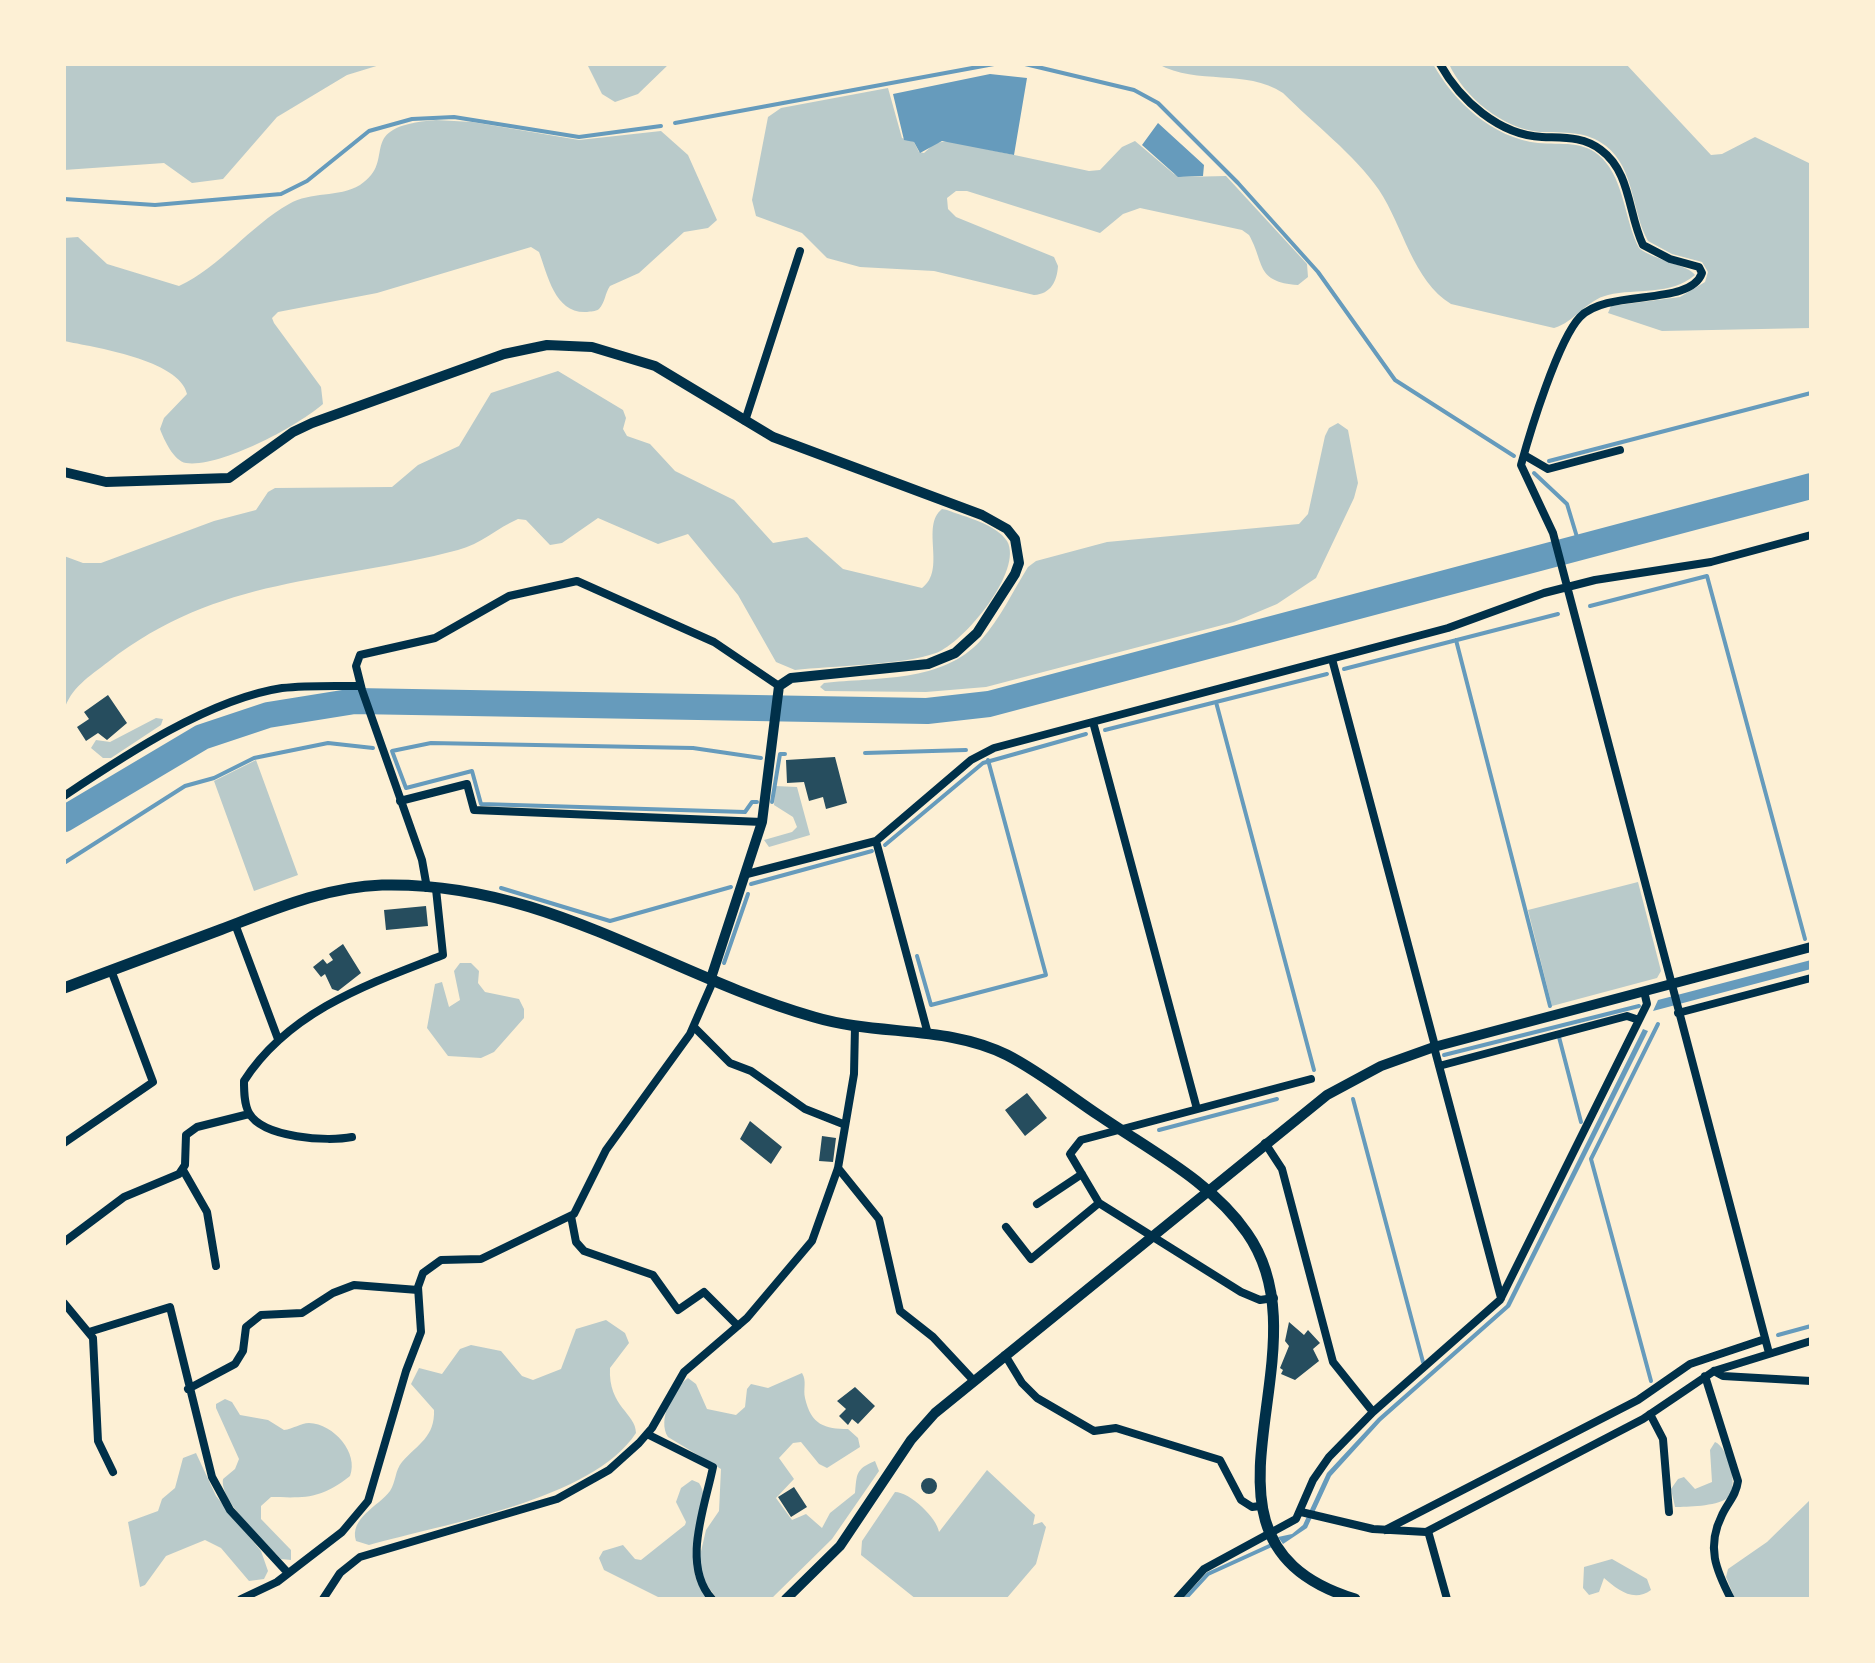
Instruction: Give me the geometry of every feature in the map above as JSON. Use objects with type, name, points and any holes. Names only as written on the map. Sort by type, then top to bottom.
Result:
[{"type":"main road","points":[[64,988],[336,890],[382,885],[432,888],[499,900],[580,922],[811,1017],[855,1026],[969,1040],[1008,1056],[1207,1189],[1233,1216],[1258,1250],[1274,1298],[1276,1333],[1259,1480],[1260,1506],[1271,1537],[1305,1578],[1355,1599]]},
{"type":"street","points":[[1440,64],[1459,91],[1500,125],[1540,137],[1583,140],[1602,150],[1617,167],[1643,245],[1670,259],[1699,267],[1702,273],[1692,285],[1678,291],[1609,301],[1582,315],[1565,341],[1524,455],[1523,475],[1553,533],[1769,1353]]},
{"type":"street","points":[[745,421],[800,251]]},
{"type":"street","points":[[64,472],[117,482],[229,478],[293,432],[312,423],[504,354],[547,345],[592,347],[635,357],[796,447],[896,481],[989,519],[1007,529],[1019,550],[1015,574],[977,633],[955,653],[928,664],[791,678],[778,689],[762,822],[713,978],[694,1027],[606,1150],[578,1208],[571,1216],[481,1259],[441,1260],[423,1273],[418,1290],[421,1332],[406,1371],[368,1501],[342,1532],[288,1573],[241,1599]]},
{"type":"street","points":[[1524,455],[1548,469],[1620,450]]},
{"type":"street","points":[[747,874],[876,841],[978,755],[1448,628],[1566,583],[1711,562],[1811,535]]},
{"type":"street","points":[[352,1137],[330,1140],[288,1134],[258,1122],[249,1114],[244,1081],[278,1039],[355,989],[443,955],[432,888],[373,726],[356,660],[365,652],[435,638],[509,596],[567,580],[586,584],[714,642],[778,689]]},
{"type":"street","points":[[1332,659],[1501,1298]]},
{"type":"street","points":[[64,796],[146,742],[250,696],[283,688],[362,688]]},
{"type":"street","points":[[1093,722],[1197,1109]]},
{"type":"street","points":[[400,801],[467,784],[474,810],[762,822]]},
{"type":"street","points":[[876,841],[928,1034]]},
{"type":"street","points":[[235,924],[278,1039]]},
{"type":"street","points":[[786,1599],[840,1546],[922,1426],[1265,1142],[1344,1085],[1381,1066],[1434,1046],[1644,991],[1671,988],[1811,947]]},
{"type":"street","points":[[64,1143],[153,1082],[111,970]]},
{"type":"street","points":[[1677,1011],[1811,978]]},
{"type":"street","points":[[1177,1599],[1204,1569],[1271,1537],[1303,1513],[1307,1492],[1321,1468],[1373,1412],[1479,1322],[1501,1298],[1647,1004],[1644,991]]},
{"type":"street","points":[[1439,1066],[1627,1016],[1639,1020]]},
{"type":"street","points":[[323,1599],[340,1573],[360,1557],[557,1499],[609,1470],[647,1434],[684,1372],[738,1326],[812,1241],[838,1168],[843,1124],[854,1074],[855,1026]]},
{"type":"street","points":[[694,1027],[730,1063],[751,1071],[805,1109],[843,1124]]},
{"type":"street","points":[[1274,1298],[1260,1300],[1241,1292],[1099,1203],[1070,1154],[1081,1140],[1311,1079]]},
{"type":"street","points":[[216,1266],[207,1212],[183,1170],[186,1135],[197,1127],[249,1114]]},
{"type":"street","points":[[1265,1142],[1282,1169],[1333,1362],[1373,1412]]},
{"type":"street","points":[[838,1168],[879,1219],[900,1311],[933,1337],[974,1381]]},
{"type":"street","points":[[64,1242],[131,1193],[183,1170]]},
{"type":"street","points":[[1037,1204],[1082,1174]]},
{"type":"street","points":[[1006,1227],[1031,1259],[1099,1203]]},
{"type":"street","points":[[571,1216],[574,1236],[584,1251],[653,1275],[678,1310],[704,1292],[738,1326]]},
{"type":"street","points":[[188,1389],[235,1364],[243,1351],[246,1327],[261,1315],[302,1313],[333,1293],[354,1285],[418,1290]]},
{"type":"street","points":[[64,1303],[89,1332],[95,1345],[98,1441],[113,1472]]},
{"type":"street","points":[[89,1332],[170,1307],[206,1459],[220,1494],[243,1525],[288,1573]]},
{"type":"street","points":[[1385,1530],[1638,1400],[1690,1364],[1765,1339]]},
{"type":"street","points":[[1303,1513],[1385,1530],[1428,1531],[1650,1414],[1709,1373],[1811,1341]]},
{"type":"street","points":[[1005,1355],[1022,1383],[1046,1404],[1094,1431],[1116,1428],[1220,1460],[1241,1500],[1252,1507],[1260,1506]]},
{"type":"street","points":[[1709,1373],[1811,1381]]},
{"type":"street","points":[[1709,1373],[1738,1481],[1737,1492],[1720,1519],[1712,1551],[1714,1566],[1731,1599]]},
{"type":"street","points":[[1650,1414],[1663,1439],[1669,1512]]},
{"type":"street","points":[[647,1434],[713,1467],[696,1560],[701,1583],[712,1599]]},
{"type":"street","points":[[1428,1531],[1447,1599]]},
{"type":"shaded area","points":[[64,64],[383,64],[347,75],[277,117],[223,179],[192,183],[164,163],[64,170]]},
{"type":"shaded area","points":[[587,64],[669,64],[638,94],[615,102],[602,94]]},
{"type":"shaded area","points":[[1158,64],[1433,64],[1452,92],[1491,126],[1521,140],[1572,144],[1595,152],[1615,178],[1639,248],[1695,275],[1686,282],[1665,289],[1600,298],[1554,328],[1451,304],[1427,282],[1387,204],[1369,177],[1283,93],[1253,81],[1189,74]]},
{"type":"shaded area","points":[[1449,64],[1626,64],[1711,155],[1722,154],[1755,137],[1811,164],[1811,328],[1662,331],[1608,313],[1611,306],[1680,297],[1705,282],[1708,272],[1702,262],[1672,254],[1648,241],[1628,178],[1606,146],[1582,135],[1526,130],[1512,125],[1475,99]]},
{"type":"shaded area","points":[[888,88],[902,138],[914,142],[919,152],[924,153],[935,143],[949,141],[1089,171],[1100,170],[1122,147],[1135,141],[1174,174],[1183,177],[1226,176],[1307,264],[1308,277],[1298,285],[1274,280],[1263,269],[1249,235],[1242,230],[1140,208],[1123,214],[1100,233],[967,191],[956,191],[947,198],[948,209],[956,217],[1054,257],[1058,266],[1054,282],[1045,292],[1034,295],[934,271],[860,267],[827,258],[802,233],[756,216],[752,200],[768,117],[781,108]]},
{"type":"shaded area","points":[[436,120],[472,122],[579,140],[661,131],[688,155],[717,220],[708,228],[684,232],[639,273],[610,286],[601,307],[594,311],[576,311],[560,300],[539,252],[531,247],[377,293],[278,312],[272,318],[274,323],[321,387],[323,404],[258,444],[201,463],[186,463],[177,458],[160,429],[164,418],[187,394],[181,382],[169,372],[134,357],[64,341],[64,238],[78,237],[107,264],[179,286],[208,268],[261,223],[289,204],[360,185],[371,175],[385,137],[394,129]]},
{"type":"shaded area","points":[[558,371],[623,410],[626,418],[623,429],[627,436],[650,444],[675,471],[734,500],[773,543],[807,537],[843,569],[922,588],[933,570],[933,526],[942,509],[988,526],[1007,541],[1010,554],[999,587],[975,621],[948,647],[936,653],[887,663],[795,670],[776,662],[738,595],[688,534],[658,544],[598,518],[562,543],[550,545],[526,520],[518,519],[458,550],[277,586],[234,597],[192,613],[150,634],[94,672],[76,689],[64,711],[64,556],[83,563],[101,563],[214,521],[256,510],[268,492],[275,488],[392,487],[418,465],[459,446],[491,393]]},
{"type":"shaded area","points":[[1338,423],[1348,430],[1358,483],[1354,498],[1316,578],[1277,604],[1234,622],[986,687],[926,692],[825,691],[820,687],[824,683],[908,675],[948,664],[965,654],[988,632],[1028,567],[1036,561],[1107,542],[1299,524],[1308,514],[1325,436],[1329,428]]},
{"type":"shaded area","points":[[156,718],[163,719],[161,725],[111,758],[103,758],[91,748],[96,740],[110,742]]},
{"type":"shaded area","points":[[256,760],[298,875],[254,891],[214,781]]},
{"type":"shaded area","points":[[775,786],[797,787],[810,835],[769,847],[764,840],[792,832],[797,827],[793,817],[774,805]]},
{"type":"shaded area","points":[[1638,882],[1661,971],[1657,978],[1552,1006],[1528,910]]},
{"type":"shaded area","points":[[460,963],[471,963],[479,971],[478,983],[485,992],[519,999],[524,1009],[524,1018],[494,1052],[481,1058],[448,1056],[427,1028],[435,984],[442,982],[449,1007],[460,1000],[454,971]]},
{"type":"shaded area","points":[[606,1320],[625,1333],[629,1343],[610,1368],[611,1381],[613,1392],[632,1420],[636,1433],[615,1456],[586,1476],[514,1506],[369,1545],[356,1541],[355,1533],[361,1519],[390,1491],[400,1465],[432,1427],[434,1410],[411,1384],[419,1368],[442,1374],[460,1349],[471,1345],[501,1351],[522,1376],[533,1380],[561,1369],[576,1329]]},
{"type":"shaded area","points":[[802,1373],[805,1398],[815,1420],[832,1428],[848,1429],[858,1438],[860,1447],[827,1468],[819,1464],[801,1442],[793,1443],[779,1458],[794,1479],[776,1498],[792,1520],[806,1514],[822,1528],[830,1513],[855,1493],[860,1470],[875,1461],[879,1471],[832,1539],[771,1599],[717,1599],[704,1581],[699,1560],[706,1530],[719,1511],[721,1469],[668,1437],[664,1422],[668,1405],[688,1378],[696,1384],[707,1409],[736,1415],[745,1407],[747,1389],[751,1384],[768,1388]]},
{"type":"shaded area","points":[[225,1399],[232,1402],[240,1415],[268,1420],[284,1430],[306,1423],[327,1428],[348,1449],[352,1467],[350,1476],[340,1484],[313,1496],[271,1497],[261,1506],[261,1519],[291,1550],[291,1560],[281,1559],[228,1499],[223,1479],[235,1469],[239,1459],[216,1408],[216,1404]]},
{"type":"shaded area","points":[[1715,1442],[1724,1451],[1731,1468],[1730,1494],[1716,1503],[1675,1507],[1671,1489],[1678,1479],[1684,1477],[1695,1489],[1712,1482],[1710,1450]]},
{"type":"shaded area","points":[[196,1453],[216,1496],[261,1551],[268,1571],[264,1579],[249,1581],[221,1548],[205,1540],[166,1556],[145,1585],[140,1587],[128,1522],[158,1511],[162,1499],[175,1488],[183,1458]]},
{"type":"shaded area","points":[[987,1470],[1035,1515],[1033,1525],[1042,1522],[1046,1527],[1036,1564],[1006,1599],[916,1599],[861,1555],[862,1541],[895,1492],[908,1496],[922,1507],[939,1532]]},
{"type":"shaded area","points":[[692,1480],[699,1483],[703,1495],[694,1567],[698,1583],[708,1599],[662,1599],[604,1570],[599,1558],[603,1551],[623,1545],[635,1559],[641,1560],[685,1525],[676,1502],[681,1488]]},
{"type":"shaded area","points":[[1811,1499],[1811,1599],[1735,1599],[1726,1577],[1728,1569],[1767,1542]]},
{"type":"shaded area","points":[[1612,1559],[1647,1579],[1651,1590],[1632,1595],[1604,1578],[1599,1592],[1589,1595],[1583,1588],[1584,1567]]},
{"type":"water","points":[[990,74],[1027,78],[1014,155],[942,141],[920,153],[914,142],[904,140],[893,94]]},
{"type":"water","points":[[1158,123],[1204,165],[1203,176],[1178,177],[1142,145]]},
{"type":"water","points":[[1811,960],[1811,969],[1653,1011],[1658,1000]]},
{"type":"water","points":[[1643,1029],[1648,1031],[1510,1307],[1381,1421],[1331,1476],[1307,1528],[1283,1544],[1278,1537],[1292,1534],[1303,1525],[1327,1473],[1378,1418],[1506,1305]]},
{"type":"building","points":[[108,695],[127,723],[107,740],[98,733],[86,741],[77,727],[89,719],[84,712]]},
{"type":"building","points":[[835,757],[847,803],[826,809],[823,797],[809,801],[804,782],[787,783],[786,760]]},
{"type":"building","points":[[426,906],[428,926],[386,930],[384,910]]},
{"type":"building","points":[[343,944],[361,973],[338,991],[332,989],[325,974],[321,977],[313,967],[323,959],[327,964],[333,960],[329,954]]},
{"type":"building","points":[[1027,1093],[1047,1118],[1025,1136],[1005,1110]]},
{"type":"building","points":[[750,1121],[782,1147],[771,1164],[740,1139]]},
{"type":"building","points":[[822,1136],[836,1138],[833,1162],[819,1161]]},
{"type":"building","points":[[1289,1322],[1304,1335],[1308,1330],[1320,1343],[1313,1349],[1319,1361],[1295,1380],[1281,1374],[1283,1370],[1280,1368],[1289,1346],[1285,1341]]},
{"type":"building","points":[[855,1387],[875,1406],[858,1424],[852,1419],[848,1425],[839,1416],[846,1409],[837,1401]]},
{"type":"building","points":[[929,1478],[935,1480],[935,1492],[929,1494],[923,1492],[921,1486],[923,1480]]},
{"type":"building","points":[[794,1487],[807,1507],[791,1517],[778,1497]]},
{"type":"waterway","points":[[675,123],[994,64]]},
{"type":"waterway","points":[[1025,64],[1134,90],[1158,103],[1238,183],[1318,272],[1395,380],[1514,456]]},
{"type":"waterway","points":[[64,199],[155,205],[281,194],[307,181],[369,131],[412,119],[454,117],[579,137],[661,126]]},
{"type":"waterway","points":[[1549,461],[1811,393]]},
{"type":"waterway","points":[[1534,473],[1567,504],[1580,547]]},
{"type":"waterway","points":[[64,819],[202,737],[268,715],[355,701],[927,711],[989,704],[1811,486]]},
{"type":"waterway","points":[[1590,606],[1707,576],[1805,939]]},
{"type":"waterway","points":[[1344,669],[1558,614]]},
{"type":"waterway","points":[[1456,640],[1550,1006]]},
{"type":"waterway","points":[[1105,730],[1327,674]]},
{"type":"waterway","points":[[1216,702],[1314,1070]]},
{"type":"waterway","points":[[885,845],[983,763],[1086,734]]},
{"type":"waterway","points":[[64,863],[185,786],[214,778],[254,758],[328,743],[373,748]]},
{"type":"waterway","points":[[757,802],[752,802],[745,812],[481,804],[472,771],[406,788],[392,751],[431,743],[693,748],[761,758]]},
{"type":"waterway","points":[[865,753],[966,750]]},
{"type":"waterway","points":[[772,802],[780,754],[785,754]]},
{"type":"waterway","points":[[917,956],[931,1005],[1046,975],[988,760]]},
{"type":"waterway","points":[[751,884],[872,851]]},
{"type":"waterway","points":[[501,888],[610,921],[731,887]]},
{"type":"waterway","points":[[724,963],[748,894]]},
{"type":"waterway","points":[[1444,1055],[1639,1006]]},
{"type":"waterway","points":[[1651,1381],[1591,1159],[1658,1024]]},
{"type":"waterway","points":[[1559,1037],[1581,1122]]},
{"type":"waterway","points":[[1159,1130],[1277,1099]]},
{"type":"waterway","points":[[1353,1099],[1423,1362]]},
{"type":"waterway","points":[[1778,1335],[1811,1326]]},
{"type":"waterway","points":[[1185,1599],[1208,1574],[1276,1543]]}]
